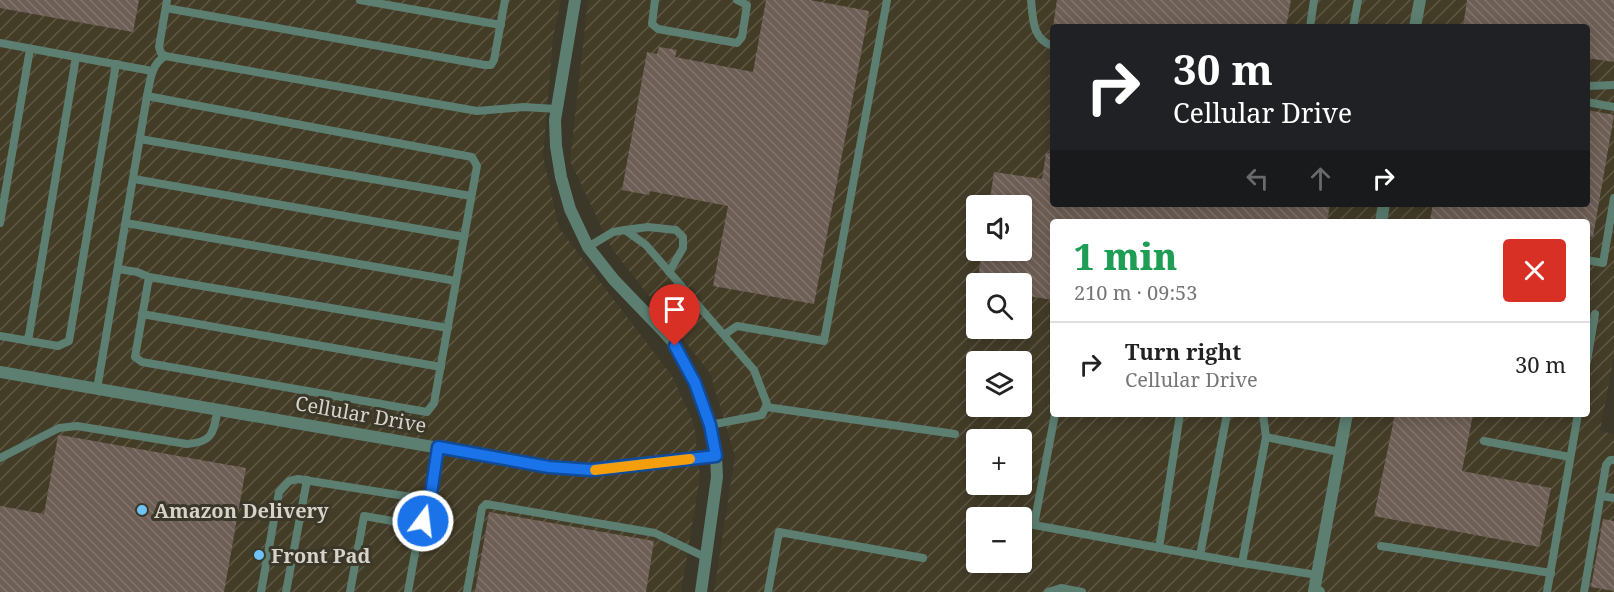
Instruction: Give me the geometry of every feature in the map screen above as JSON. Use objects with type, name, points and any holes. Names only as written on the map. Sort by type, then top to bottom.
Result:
[{"type":"street","points":[[575,0],[556,109],[555,133],[561,177],[570,209],[588,247],[614,280],[672,341],[692,374],[710,425],[716,456],[716,489],[701,592]]},
{"type":"street","points":[[1416,24],[1420,0]]},
{"type":"street","name":"Cellular Drive","points":[[0,372],[549,467],[591,470],[716,456]]},
{"type":"street","points":[[1315,592],[1346,417]]},
{"type":"lane","points":[[360,0],[501,25]]},
{"type":"lane","points":[[505,0],[495,60],[491,65],[167,4],[159,47],[165,56],[477,111],[524,107],[556,109]]},
{"type":"lane","points":[[655,0],[652,24],[657,29],[737,43],[742,37],[747,5],[737,0]]},
{"type":"lane","points":[[725,334],[737,326],[824,341],[888,0]]},
{"type":"lane","points":[[1031,0],[1038,35],[1050,45]]},
{"type":"lane","points":[[1310,24],[1314,0]]},
{"type":"lane","points":[[1354,24],[1358,0]]},
{"type":"lane","points":[[0,43],[152,71]]},
{"type":"lane","points":[[0,223],[30,48]]},
{"type":"lane","points":[[98,389],[152,71],[159,60],[165,56]]},
{"type":"lane","points":[[28,341],[76,57]]},
{"type":"lane","points":[[0,336],[58,346],[69,341],[116,64]]},
{"type":"lane","points":[[1590,86],[1614,85]]},
{"type":"lane","points":[[147,96],[472,157],[477,166],[434,403],[427,412],[142,362],[135,357],[149,277]]},
{"type":"lane","points":[[1590,102],[1614,106]]},
{"type":"lane","points":[[140,139],[471,196]]},
{"type":"lane","points":[[134,179],[464,237]]},
{"type":"lane","points":[[1590,261],[1603,263],[1614,198]]},
{"type":"lane","points":[[126,223],[456,281]]},
{"type":"lane","points":[[588,247],[613,232],[648,227],[676,230],[683,237],[683,248],[669,272]]},
{"type":"lane","points":[[625,230],[646,245],[754,370],[767,404],[762,415],[710,425]]},
{"type":"lane","points":[[118,269],[137,272],[149,277],[448,328]]},
{"type":"lane","points":[[142,314],[441,367]]},
{"type":"lane","points":[[1590,343],[1595,314]]},
{"type":"lane","points":[[766,407],[955,434]]},
{"type":"lane","points":[[0,458],[67,426],[187,444],[202,442],[213,433],[218,409]]},
{"type":"lane","points":[[1054,417],[1034,525],[1317,575]]},
{"type":"lane","points":[[1159,548],[1180,417]]},
{"type":"lane","points":[[1200,555],[1226,417]]},
{"type":"lane","points":[[1242,563],[1266,437],[1263,417]]},
{"type":"lane","points":[[1547,592],[1577,417]]},
{"type":"lane","points":[[1266,437],[1340,452]]},
{"type":"lane","points":[[1484,441],[1570,457]]},
{"type":"lane","points":[[408,592],[421,526],[430,500],[438,447]]},
{"type":"lane","points":[[1584,592],[1606,465],[1610,460],[1614,460]]},
{"type":"lane","points":[[261,592],[279,492],[289,481],[307,480],[430,500]]},
{"type":"lane","points":[[286,592],[307,480]]},
{"type":"lane","points":[[1601,496],[1614,498]]},
{"type":"lane","points":[[467,592],[482,508],[486,504],[655,534],[706,558]]},
{"type":"lane","points":[[351,592],[364,516],[421,526]]},
{"type":"lane","points":[[768,592],[779,532],[923,558]]},
{"type":"lane","points":[[1381,546],[1551,573]]},
{"type":"lane","points":[[1048,592],[1061,588],[1083,592]]},
{"type":"shaded area","points":[[0,0],[561,0],[553,37],[543,156],[559,228],[672,376],[694,424],[700,477],[681,592],[0,592]]},
{"type":"shaded area","points":[[588,0],[1614,0],[1614,356],[1600,431],[1614,434],[1614,592],[714,592],[735,456],[710,373],[612,249],[570,161]]},
{"type":"building","points":[[0,0],[139,0],[133,32],[0,8]]},
{"type":"building","points":[[766,0],[810,0],[869,11],[814,304],[713,286],[728,206],[650,191],[649,195],[622,190],[647,52],[657,54],[659,47],[677,50],[675,57],[753,72]]},
{"type":"building","points":[[1057,0],[1291,0],[1287,24],[1053,24]]},
{"type":"building","points":[[1467,0],[1614,0],[1614,62],[1590,58],[1590,24],[1463,24]]},
{"type":"building","points":[[1590,111],[1614,115],[1593,237],[1590,236],[1590,219],[1430,219],[1432,207],[1590,207]]},
{"type":"building","points":[[1046,153],[1050,153],[1050,207],[1330,207],[1328,219],[1050,219],[1050,300],[1032,297],[1032,273],[979,273],[980,261],[1032,261],[1032,195],[991,195],[994,172],[1042,179]]},
{"type":"building","points":[[1394,417],[1472,417],[1462,471],[1551,488],[1539,547],[1374,516]]},
{"type":"building","name":"Amazon Delivery","points":[[60,435],[246,468],[224,592],[0,592],[0,506],[44,514]]},
{"type":"building","points":[[489,512],[654,541],[646,592],[475,592]]},
{"type":"building","points":[[1603,519],[1614,521],[1614,591],[1591,587]]},
{"type":"slow traffic","points":[[595,470],[690,459]]},
{"type":"place","name":"Amazon Delivery","points":[[142,510]]},
{"type":"place","name":"Front Pad","points":[[259,555]]},
{"type":"route","points":[[423,521],[430,500],[438,447],[549,467],[591,470],[716,456],[710,425],[692,374],[675,346]]}]
